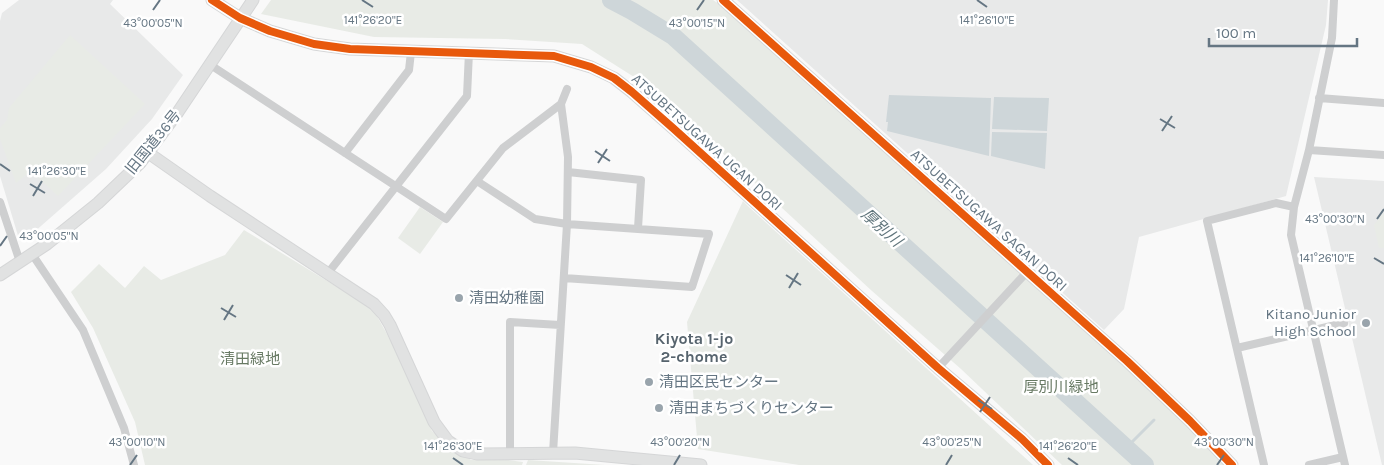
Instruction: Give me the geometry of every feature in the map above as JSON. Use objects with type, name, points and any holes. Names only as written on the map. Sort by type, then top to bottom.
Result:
[{"type":"street","name":"ATSUBETSUGAWA UGAN DORI","points":[[212,0],[240,18],[270,31],[314,44],[350,49],[554,56],[591,67],[614,78],[674,129],[938,368],[1022,439],[1048,465]]},
{"type":"street","name":"ATSUBETSUGAWA SAGAN DORI","points":[[723,0],[1126,361],[1232,465]]},
{"type":"street","points":[[1310,465],[1344,461],[1290,234],[1294,207],[1309,150],[1332,38],[1334,0]]},
{"type":"street","name":"旧国道36号","points":[[0,275],[32,254],[98,203],[140,163],[178,112],[208,64],[251,2]]},
{"type":"street","points":[[345,153],[409,70],[412,52]]},
{"type":"street","points":[[328,273],[467,96],[469,52]]},
{"type":"street","points":[[208,64],[446,219],[504,148],[561,104]]},
{"type":"street","points":[[553,453],[567,224],[568,172],[561,104],[567,89]]},
{"type":"street","points":[[1319,98],[1384,103]]},
{"type":"street","points":[[1309,150],[1384,155]]},
{"type":"street","points":[[148,152],[210,196],[363,296],[384,315],[434,422],[448,441],[463,451],[477,454],[510,455],[575,453],[701,465]]},
{"type":"street","points":[[568,172],[642,180],[638,228]]},
{"type":"street","points":[[477,181],[535,219],[567,224],[709,234],[692,287],[564,278]]},
{"type":"street","points":[[0,202],[20,262]]},
{"type":"street","points":[[1264,465],[1207,221],[1276,203],[1294,207]]},
{"type":"street","points":[[32,254],[83,330],[124,428],[134,465]]},
{"type":"street","points":[[938,368],[1028,272]]},
{"type":"street","points":[[510,455],[510,322],[560,325]]},
{"type":"street","points":[[1237,348],[1344,323]]},
{"type":"shaded area","points":[[19,0],[113,0],[110,4],[183,75],[152,119],[106,169],[25,240],[19,239],[0,176],[0,21],[2,13]]},
{"type":"shaded area","points":[[737,0],[1328,0],[1326,25],[1286,196],[1139,237],[1124,309],[1104,330]]},
{"type":"shaded area","points":[[889,95],[991,98],[989,156],[887,131]]},
{"type":"shaded area","points":[[994,97],[1049,98],[1047,131],[992,129]]},
{"type":"shaded area","points":[[992,132],[1047,133],[1045,169],[991,156]]},
{"type":"shaded area","name":"Kitano Junior High School","points":[[1314,177],[1384,181],[1384,465],[1382,465]]},
{"type":"green space","name":"厚別川緑地","points":[[271,0],[713,0],[734,14],[1111,354],[1215,452],[1226,465],[1062,465],[961,369],[872,291],[653,89],[582,44],[505,39],[374,37],[261,14]]},
{"type":"green space","points":[[70,35],[145,104],[58,196],[31,171],[16,183],[0,139],[0,128],[7,120],[9,108]]},
{"type":"green space","points":[[743,201],[1033,465],[799,465],[698,449],[687,322]]},
{"type":"green space","points":[[420,207],[443,222],[420,254],[398,238]]},
{"type":"green space","points":[[1384,212],[1384,248],[1379,248],[1374,225]]},
{"type":"green space","name":"清田緑地","points":[[244,230],[373,309],[402,361],[432,431],[471,460],[501,459],[523,462],[522,465],[145,465],[135,422],[93,328],[71,292],[99,264],[125,288],[144,266],[161,280],[225,255]]},
{"type":"green space","points":[[528,460],[605,465],[526,465]]},
{"type":"waterway","name":"厚別川","points":[[611,0],[673,36],[1145,465]]},
{"type":"waterway","points":[[1126,448],[1154,420]]},
{"type":"cycle path","points":[[212,0],[240,18],[270,31],[314,44],[350,49],[554,56],[591,67],[614,78],[674,129],[938,368],[1022,439],[1048,465]]},
{"type":"cycle path","points":[[723,0],[1127,361],[1190,421],[1232,465]]},
{"type":"place","name":"清田幼稚園","points":[[459,298]]},
{"type":"place","name":"Kitano Junior High School","points":[[1366,323]]},
{"type":"place","name":"清田区民センター","points":[[649,382]]},
{"type":"place","name":"清田まちづくりセンター","points":[[659,408]]},
{"type":"district","name":"Kiyota 1-jo 2-chome","points":[[694,347]]}]
